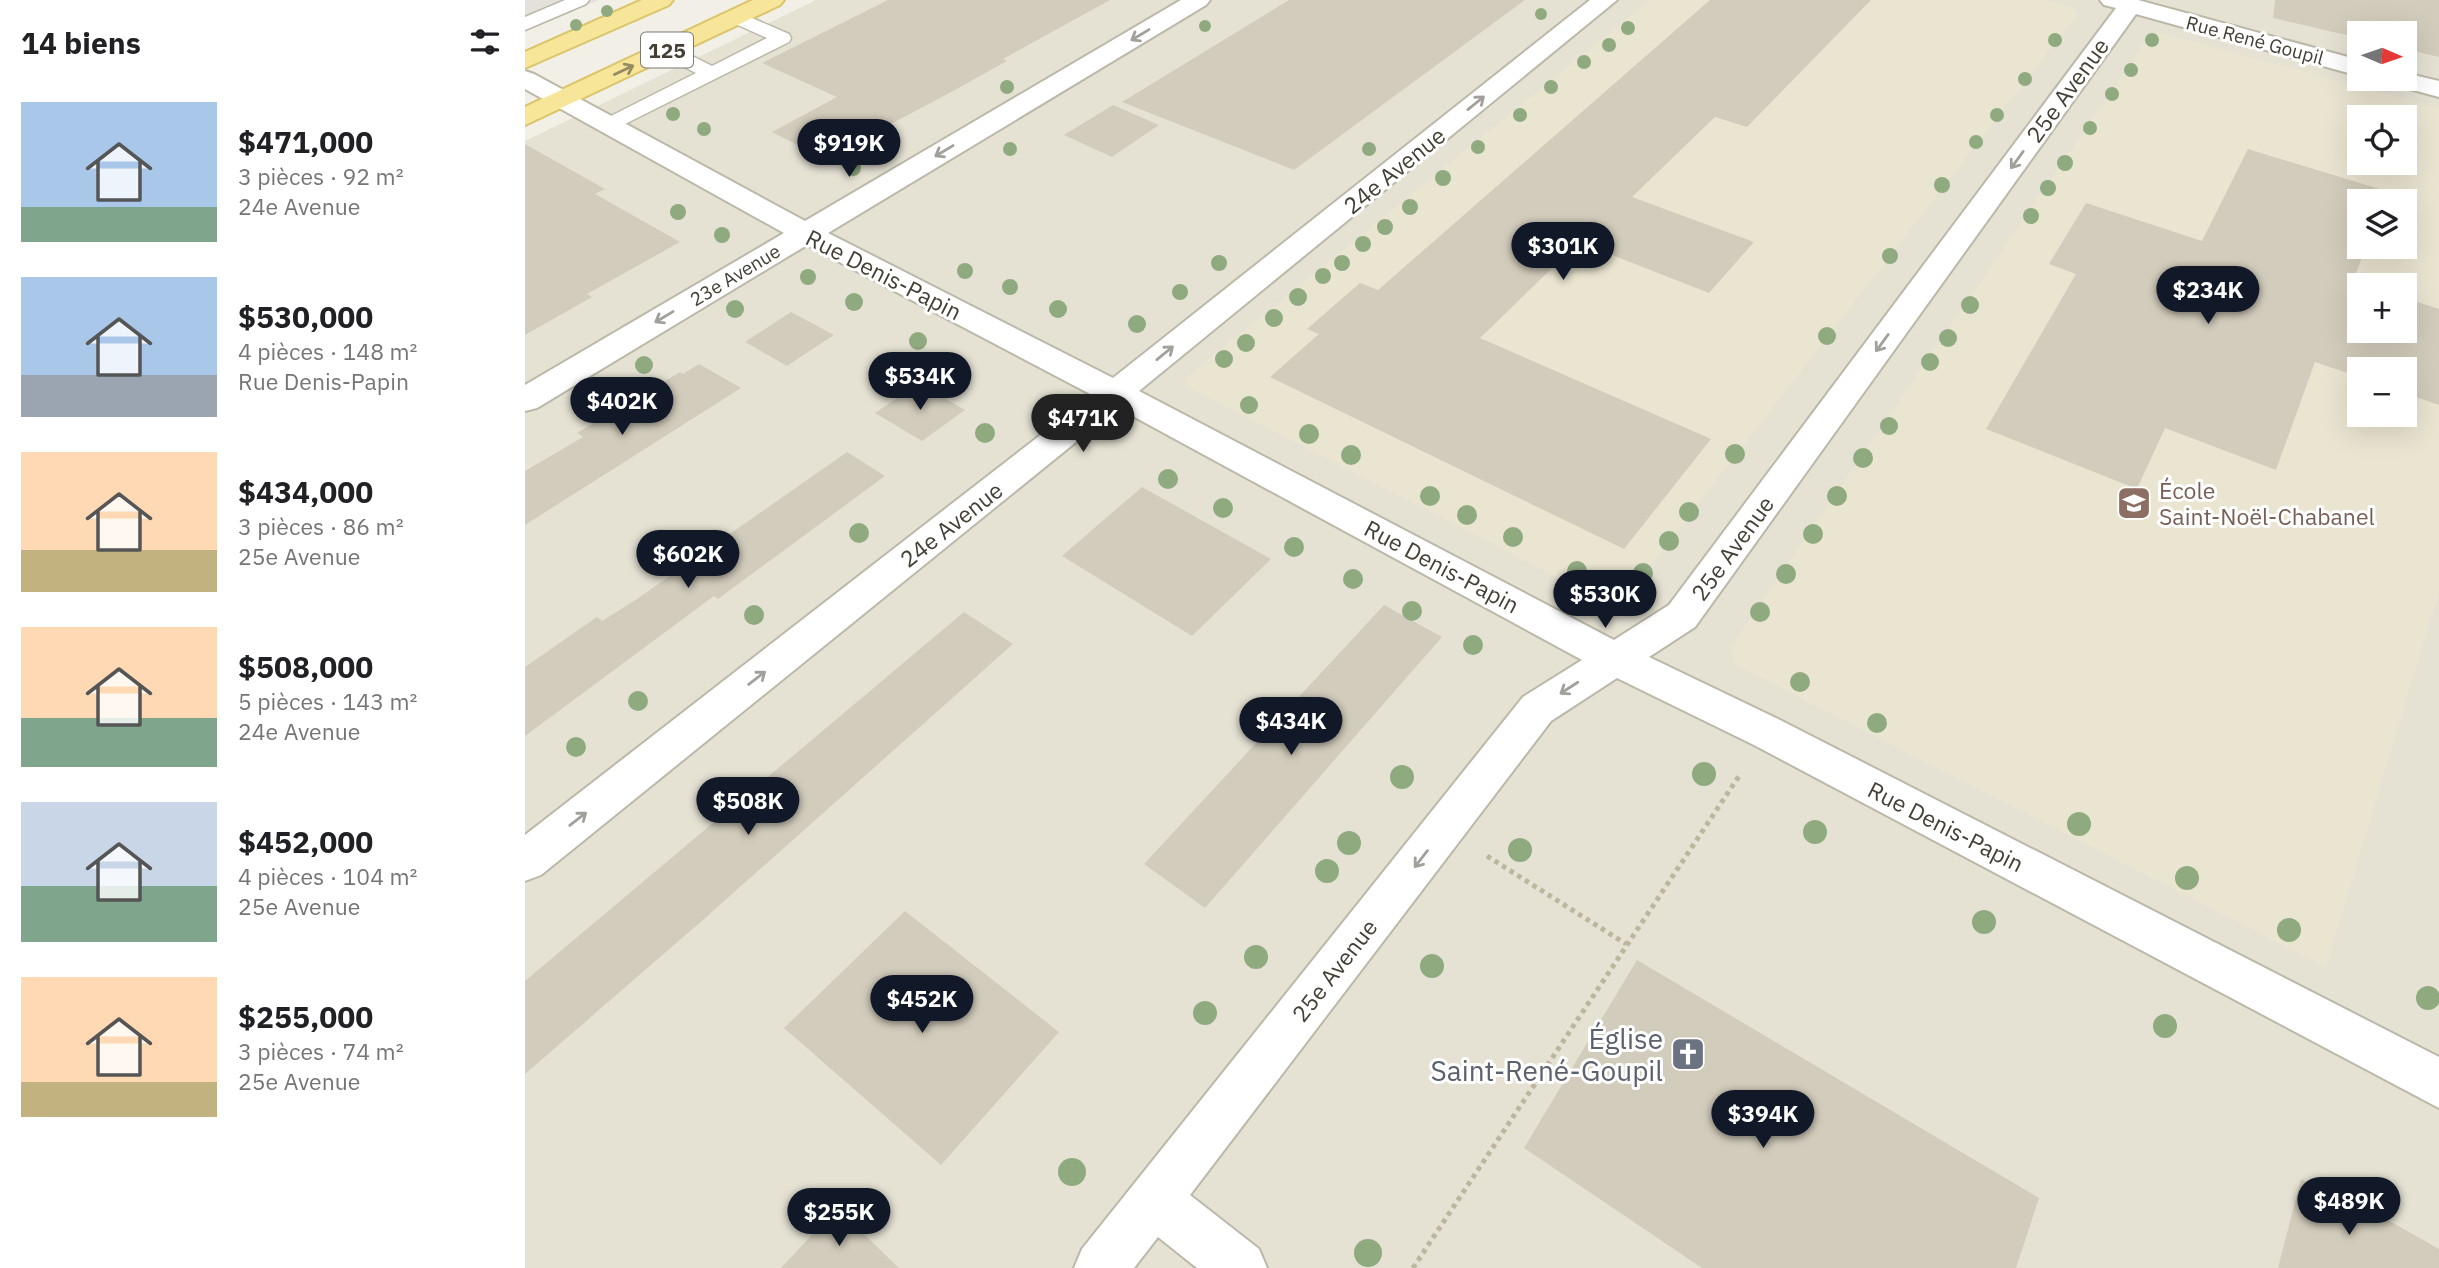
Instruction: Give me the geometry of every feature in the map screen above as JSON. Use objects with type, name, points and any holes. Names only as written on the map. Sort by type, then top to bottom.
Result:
[{"type":"main road","name":"125","points":[[525,61],[661,0]]},
{"type":"main road","name":"125","points":[[525,117],[772,0]]},
{"type":"street","name":"23e Avenue","points":[[525,400],[1198,0]]},
{"type":"street","name":"24e Avenue","points":[[525,861],[1116,393],[1605,0]]},
{"type":"street","name":"Rue René Goupil","points":[[2121,3],[2347,65]]},
{"type":"street","name":"25e Avenue","points":[[1101,1268],[1537,709],[1682,616],[2121,3]]},
{"type":"street","name":"Rue Denis-Papin","points":[[525,79],[806,233],[1116,393],[1616,659],[1768,733],[2439,1083]]},
{"type":"street","points":[[2417,83],[2439,89]]},
{"type":"street","points":[[1154,1200],[1240,1268]]},
{"type":"lane","points":[[525,24],[580,0]]},
{"type":"lane","points":[[608,125],[782,38],[736,17]]},
{"type":"lane","points":[[666,50],[711,73]]},
{"type":"path","points":[[1413,1268],[1768,733]]},
{"type":"path","points":[[1445,829],[1626,944]]},
{"type":"shaded area","points":[[525,0],[599,0],[525,32]]},
{"type":"shaded area","points":[[816,0],[2439,0],[2439,1268],[525,1268],[525,141]]},
{"type":"shaded area","points":[[1650,0],[2047,0],[2072,7],[2078,13],[1626,597],[1619,602],[1602,600],[1184,385],[1187,377]]},
{"type":"shaded area","name":"École Saint-Noël-Chabanel","points":[[2158,32],[2347,83],[2347,91],[2376,91],[2439,108],[2439,591],[2326,967],[1736,665],[1730,648],[2151,33]]},
{"type":"building","points":[[888,0],[1110,0],[1003,59],[1007,61],[825,159],[772,132],[837,97],[762,63]]},
{"type":"building","points":[[1289,0],[1525,0],[1294,170],[1122,102]]},
{"type":"building","points":[[1710,0],[1871,0],[1747,127],[1715,117],[1632,197],[1754,242],[1709,293],[1579,242],[1480,338],[1711,439],[1624,549],[1270,377],[1319,334],[1307,329],[1360,283],[1378,290]]},
{"type":"building","points":[[2275,0],[2439,0],[2439,57],[2417,52],[2417,21],[2347,21],[2347,35],[2273,18]]},
{"type":"building","points":[[1113,105],[1159,125],[1112,157],[1064,135]]},
{"type":"building","points":[[525,144],[605,189],[595,194],[680,242],[587,294],[592,297],[525,335]]},
{"type":"building","points":[[2248,149],[2379,189],[2347,189],[2347,259],[2361,259],[2356,273],[2347,273],[2347,343],[2417,343],[2417,302],[2439,309],[2439,405],[2417,397],[2417,357],[2347,357],[2347,373],[2315,362],[2276,470],[2165,428],[2137,489],[1986,429],[2076,274],[2049,264],[2086,203],[2202,241]]},
{"type":"building","points":[[791,312],[834,335],[787,366],[745,342]]},
{"type":"building","points":[[699,364],[741,388],[525,525],[525,471],[583,437],[577,433],[680,372],[683,374]]},
{"type":"building","points":[[919,383],[965,410],[922,441],[875,413]]},
{"type":"building","points":[[847,452],[885,476],[718,599],[714,596],[525,736],[525,667],[597,617],[602,621],[637,599]]},
{"type":"building","points":[[1142,487],[1271,559],[1192,636],[1062,556]]},
{"type":"building","points":[[1384,605],[1442,637],[1205,908],[1144,864]]},
{"type":"building","points":[[964,612],[1013,644],[525,1074],[525,981]]},
{"type":"building","points":[[905,911],[1059,1032],[941,1165],[784,1028]]},
{"type":"building","name":"Église Saint-René-Goupil","points":[[1637,960],[2039,1198],[2016,1268],[1702,1268],[1524,1148]]},
{"type":"building","points":[[2301,1179],[2355,1209],[2356,1202],[2439,1249],[2439,1268],[2278,1268]]},
{"type":"building","points":[[837,1208],[899,1268],[781,1268]]},
{"type":"place","name":"École Saint-Noël-Chabanel","points":[[2134,503]]},
{"type":"place","name":"Église Saint-René-Goupil","points":[[1688,1054]]}]
